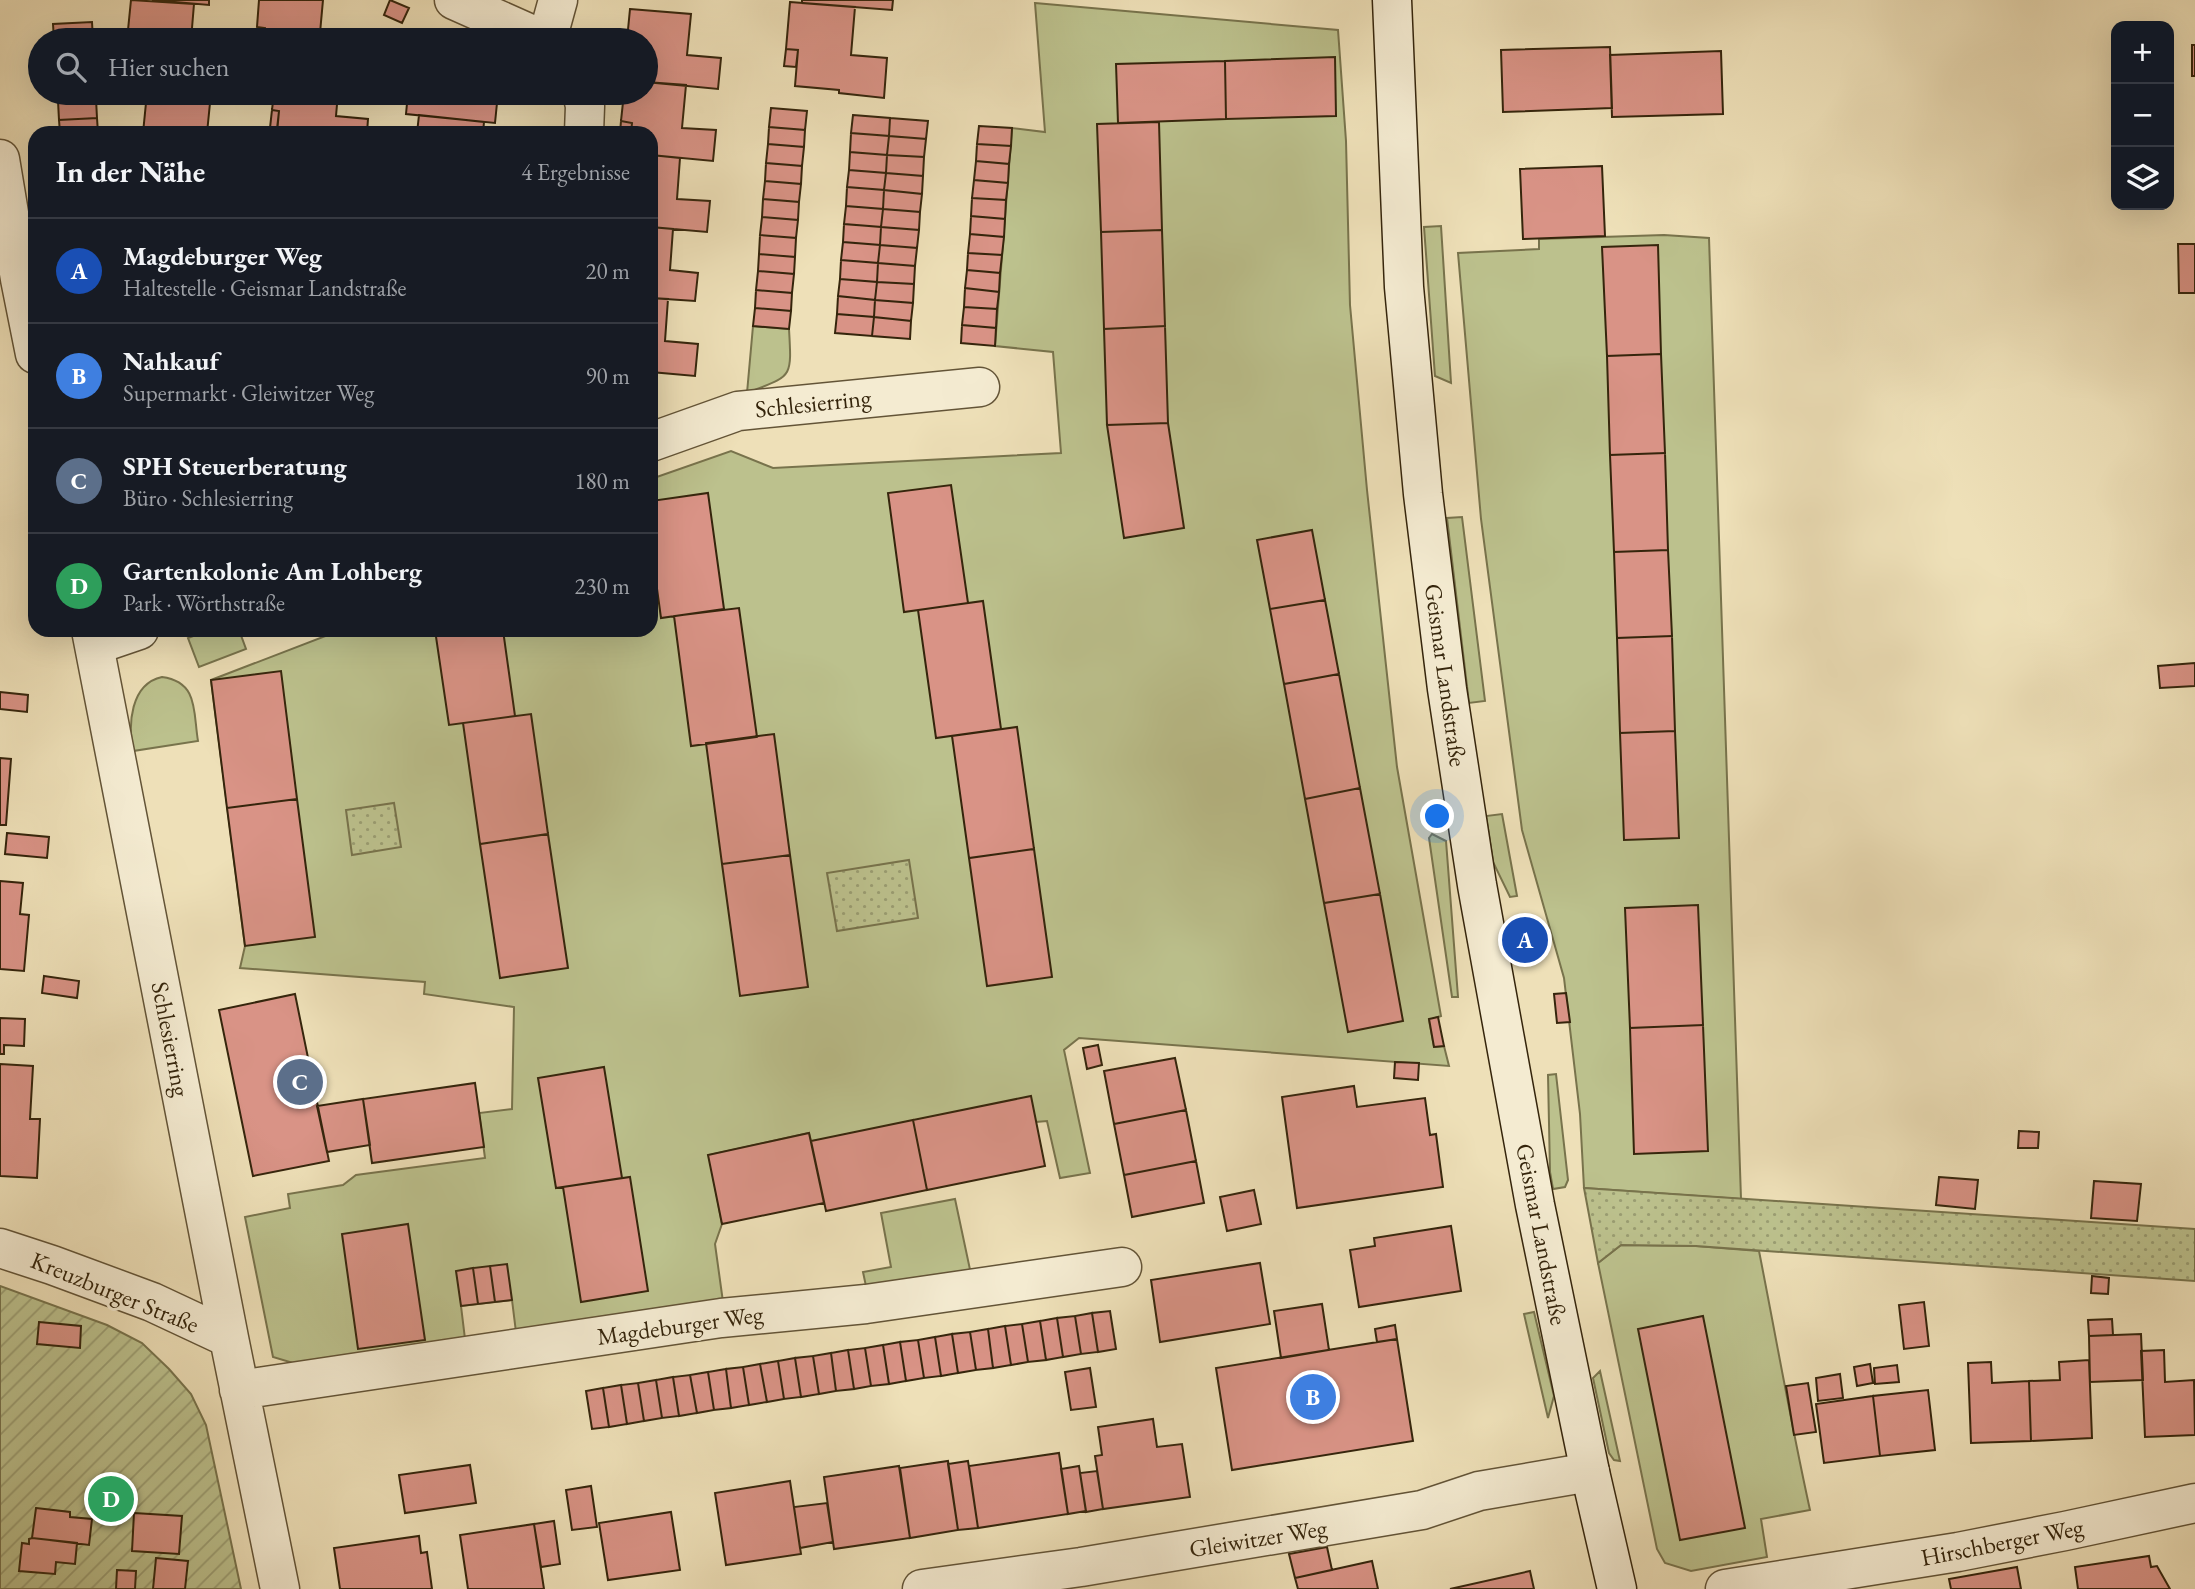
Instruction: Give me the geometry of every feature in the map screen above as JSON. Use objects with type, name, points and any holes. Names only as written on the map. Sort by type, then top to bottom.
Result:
[{"type":"street","points":[[454,0],[518,28]]},
{"type":"street","points":[[549,28],[558,0]]},
{"type":"street","name":"Geismar Landstraße","points":[[1392,0],[1404,287],[1423,494],[1447,690],[1477,885],[1535,1205],[1617,1589]]},
{"type":"street","points":[[584,126],[585,105]]},
{"type":"street","points":[[0,159],[28,319]]},
{"type":"street","name":"Schlesierring","points":[[658,440],[738,411],[980,387]]},
{"type":"street","name":"Schlesierring","points":[[93,638],[280,1589]]},
{"type":"street","name":"Kreuzburger Straße","points":[[0,1248],[152,1302],[229,1338]]},
{"type":"street","name":"Magdeburger Weg","points":[[239,1390],[721,1318],[866,1304],[1122,1267]]},
{"type":"street","name":"Gleiwitzer Weg","points":[[922,1589],[1081,1567],[1422,1510],[1479,1491],[1590,1472]]},
{"type":"street","name":"Hirschberger Weg","points":[[1726,1589],[1958,1552],[2195,1503]]},
{"type":"green space","points":[[1035,3],[1338,30],[1346,141],[1350,305],[1367,490],[1397,767],[1441,1016],[1429,1020],[1434,1047],[1444,1046],[1449,1066],[1079,1038],[1064,1050],[1090,1173],[1060,1178],[1047,1121],[811,1141],[809,1133],[709,1155],[722,1224],[715,1244],[723,1302],[516,1332],[512,1300],[461,1306],[465,1339],[293,1363],[273,1357],[245,1217],[290,1208],[288,1194],[343,1185],[356,1175],[485,1158],[479,1113],[512,1109],[514,1007],[424,994],[425,982],[240,968],[245,946],[211,680],[323,637],[658,637],[658,477],[731,451],[773,468],[1061,453],[1053,352],[995,346],[1012,128],[1045,132]]},
{"type":"green space","points":[[1441,226],[1451,383],[1435,376],[1424,227]]},
{"type":"green space","points":[[1664,235],[1709,238],[1741,1199],[1584,1188],[1580,1114],[1564,978],[1522,830],[1481,519],[1458,253],[1539,249],[1539,239]]},
{"type":"green space","points":[[753,326],[789,329],[790,358],[789,367],[781,378],[747,393]]},
{"type":"green space","points":[[1462,517],[1485,701],[1469,703],[1447,518]]},
{"type":"green space","points":[[242,637],[246,649],[199,667],[188,638]]},
{"type":"green space","points":[[162,677],[183,685],[188,692],[194,709],[198,741],[133,751],[131,729],[137,697],[151,681]]},
{"type":"green space","points":[[394,803],[401,847],[352,855],[346,810]]},
{"type":"green space","points":[[1502,814],[1517,896],[1510,897],[1493,862],[1486,816]]},
{"type":"green space","points":[[1432,834],[1446,841],[1458,997],[1452,997],[1429,838]]},
{"type":"green space","points":[[909,860],[918,918],[837,931],[827,873]]},
{"type":"green space","points":[[1556,1074],[1568,1180],[1565,1187],[1553,1189],[1550,1172],[1548,1075]]},
{"type":"green space","points":[[1584,1188],[2195,1229],[2195,1281],[1696,1246],[1621,1245],[1598,1263]]},
{"type":"green space","points":[[955,1199],[972,1279],[867,1291],[863,1272],[891,1267],[881,1213]]},
{"type":"green space","points":[[1621,1245],[1696,1246],[1759,1251],[1810,1510],[1761,1519],[1767,1557],[1691,1571],[1665,1563],[1657,1549],[1598,1263]]},
{"type":"green space","points":[[0,1286],[107,1325],[142,1343],[191,1394],[206,1425],[241,1589],[0,1589]]},
{"type":"green space","points":[[1534,1312],[1554,1396],[1548,1418],[1524,1314]]},
{"type":"green space","points":[[1600,1371],[1620,1461],[1614,1460],[1609,1453],[1593,1378]]},
{"type":"building","points":[[131,0],[194,4],[192,28],[128,28]]},
{"type":"building","points":[[152,0],[209,0],[209,5]]},
{"type":"building","points":[[259,0],[323,0],[320,28],[257,27]]},
{"type":"building","points":[[390,0],[409,8],[402,23],[384,15]]},
{"type":"building","points":[[802,0],[893,0],[892,10],[802,3]]},
{"type":"building","points":[[790,2],[855,7],[851,55],[887,58],[884,98],[795,86],[798,50],[786,49]]},
{"type":"building","points":[[630,9],[691,14],[687,55],[721,58],[718,89],[658,83],[658,28],[628,28]]},
{"type":"building","points":[[92,22],[92,28],[53,28],[53,24]]},
{"type":"building","points":[[2192,45],[2195,45],[2195,76],[2192,76]]},
{"type":"building","points":[[1610,47],[1612,108],[1503,112],[1501,50]]},
{"type":"building","points":[[786,49],[798,50],[796,67],[784,66]]},
{"type":"building","points":[[1721,51],[1723,114],[1612,117],[1610,55]]},
{"type":"building","points":[[1335,57],[1336,116],[1226,119],[1225,61]]},
{"type":"building","points":[[1225,61],[1226,119],[1118,123],[1116,64]]},
{"type":"building","points":[[658,83],[686,85],[682,128],[716,130],[713,161],[658,156],[658,126],[632,126],[632,123],[621,121],[623,105],[658,105]]},
{"type":"building","points":[[58,105],[96,105],[97,118],[59,120]]},
{"type":"building","points":[[146,105],[210,105],[208,126],[144,126]]},
{"type":"building","points":[[273,105],[337,105],[336,116],[368,119],[368,126],[278,126],[279,111],[272,110]]},
{"type":"building","points":[[407,105],[497,105],[495,123],[406,114]]},
{"type":"building","points":[[771,108],[807,111],[805,130],[769,127]]},
{"type":"building","points":[[272,110],[279,111],[277,126],[270,126]]},
{"type":"building","points":[[419,115],[484,122],[484,126],[418,126]]},
{"type":"building","points":[[853,115],[890,118],[889,136],[851,133]]},
{"type":"building","points":[[97,118],[98,126],[59,126],[59,120]]},
{"type":"building","points":[[890,118],[928,121],[926,139],[889,136]]},
{"type":"building","points":[[621,121],[632,123],[632,126],[621,126]]},
{"type":"building","points":[[1159,122],[1162,230],[1101,232],[1097,124]]},
{"type":"building","points":[[979,126],[1012,128],[1011,146],[977,144]]},
{"type":"building","points":[[769,127],[805,130],[804,147],[768,144]]},
{"type":"building","points":[[851,133],[889,136],[887,155],[850,152]]},
{"type":"building","points":[[889,136],[926,139],[924,157],[887,155]]},
{"type":"building","points":[[768,144],[804,147],[802,166],[766,163]]},
{"type":"building","points":[[977,144],[1011,146],[1009,164],[976,161]]},
{"type":"building","points":[[850,152],[887,155],[886,173],[849,170]]},
{"type":"building","points":[[887,155],[924,157],[923,176],[886,173]]},
{"type":"building","points":[[658,156],[680,158],[677,199],[710,201],[707,232],[658,228]]},
{"type":"building","points":[[976,161],[1009,164],[1008,183],[974,180]]},
{"type":"building","points":[[766,163],[802,166],[801,184],[765,181]]},
{"type":"building","points":[[1602,166],[1605,236],[1523,239],[1520,169]]},
{"type":"building","points":[[849,170],[886,173],[884,190],[847,187]]},
{"type":"building","points":[[886,173],[923,176],[922,194],[884,190]]},
{"type":"building","points":[[974,180],[1008,183],[1006,200],[972,198]]},
{"type":"building","points":[[765,181],[801,184],[799,202],[763,199]]},
{"type":"building","points":[[847,187],[884,190],[883,209],[846,206]]},
{"type":"building","points":[[884,190],[922,194],[920,212],[883,209]]},
{"type":"building","points":[[972,198],[1006,200],[1005,219],[971,216]]},
{"type":"building","points":[[763,199],[799,202],[798,220],[762,217]]},
{"type":"building","points":[[846,206],[883,209],[881,227],[844,224]]},
{"type":"building","points":[[883,209],[920,212],[919,230],[881,227]]},
{"type":"building","points":[[971,216],[1005,219],[1004,237],[970,234]]},
{"type":"building","points":[[762,217],[798,220],[796,238],[760,235]]},
{"type":"building","points":[[844,224],[881,227],[880,245],[843,242]]},
{"type":"building","points":[[881,227],[919,230],[917,248],[880,245]]},
{"type":"building","points":[[658,228],[673,229],[670,270],[698,273],[695,301],[658,298]]},
{"type":"building","points":[[1162,230],[1165,326],[1104,329],[1101,232]]},
{"type":"building","points":[[970,234],[1004,237],[1002,255],[968,253]]},
{"type":"building","points":[[760,235],[796,238],[795,257],[759,254]]},
{"type":"building","points":[[843,242],[880,245],[878,263],[841,260]]},
{"type":"building","points":[[2178,244],[2195,244],[2195,293],[2179,293]]},
{"type":"building","points":[[880,245],[917,248],[915,266],[878,263]]},
{"type":"building","points":[[1658,245],[1661,354],[1607,356],[1602,247]]},
{"type":"building","points":[[968,253],[1002,255],[1000,273],[967,270]]},
{"type":"building","points":[[759,254],[795,257],[794,274],[758,271]]},
{"type":"building","points":[[841,260],[878,263],[877,282],[840,279]]},
{"type":"building","points":[[878,263],[915,266],[914,284],[877,282]]},
{"type":"building","points":[[967,270],[1000,273],[999,292],[965,288]]},
{"type":"building","points":[[758,271],[794,274],[792,293],[756,290]]},
{"type":"building","points":[[840,279],[877,282],[875,300],[838,296]]},
{"type":"building","points":[[877,282],[914,284],[913,303],[875,300]]},
{"type":"building","points":[[965,288],[999,292],[997,309],[964,307]]},
{"type":"building","points":[[756,290],[792,293],[791,311],[755,308]]},
{"type":"building","points":[[838,296],[875,300],[874,317],[837,314]]},
{"type":"building","points":[[658,298],[668,299],[665,341],[698,344],[695,376],[658,373]]},
{"type":"building","points":[[875,300],[913,303],[911,321],[874,317]]},
{"type":"building","points":[[964,307],[997,309],[996,328],[962,325]]},
{"type":"building","points":[[755,308],[791,311],[789,329],[753,326]]},
{"type":"building","points":[[837,314],[874,317],[872,336],[835,333]]},
{"type":"building","points":[[874,317],[911,321],[910,339],[872,336]]},
{"type":"building","points":[[962,325],[996,328],[995,346],[961,343]]},
{"type":"building","points":[[1165,326],[1168,423],[1107,425],[1104,329]]},
{"type":"building","points":[[1661,354],[1665,453],[1610,455],[1607,356]]},
{"type":"building","points":[[1168,423],[1184,528],[1124,538],[1107,425]]},
{"type":"building","points":[[1665,453],[1668,550],[1614,552],[1610,455]]},
{"type":"building","points":[[951,485],[968,603],[904,612],[888,493]]},
{"type":"building","points":[[708,493],[724,609],[661,618],[658,596],[658,500]]},
{"type":"building","points":[[1312,530],[1325,600],[1270,609],[1257,540]]},
{"type":"building","points":[[1668,550],[1672,636],[1617,638],[1614,552]]},
{"type":"building","points":[[1325,600],[1339,674],[1284,684],[1270,609]]},
{"type":"building","points":[[983,601],[1001,729],[936,738],[918,610]]},
{"type":"building","points":[[739,608],[757,737],[691,746],[674,616]]},
{"type":"building","points":[[1672,636],[1675,731],[1620,733],[1617,638]]},
{"type":"building","points":[[436,637],[504,637],[515,716],[449,725]]},
{"type":"building","points":[[2195,663],[2195,686],[2160,688],[2158,666]]},
{"type":"building","points":[[281,671],[297,799],[227,808],[211,680]]},
{"type":"building","points":[[1339,674],[1360,788],[1305,799],[1284,684]]},
{"type":"building","points":[[0,692],[28,695],[27,712],[0,709]]},
{"type":"building","points":[[531,714],[548,834],[480,844],[463,723]]},
{"type":"building","points":[[1017,727],[1034,849],[969,858],[952,736]]},
{"type":"building","points":[[1675,731],[1679,838],[1624,840],[1620,733]]},
{"type":"building","points":[[774,734],[790,855],[722,864],[706,743]]},
{"type":"building","points":[[0,758],[11,759],[6,825],[0,825]]},
{"type":"building","points":[[1360,788],[1380,894],[1324,903],[1305,799]]},
{"type":"building","points":[[297,799],[315,937],[245,946],[227,808]]},
{"type":"building","points":[[7,833],[49,837],[47,858],[5,854]]},
{"type":"building","points":[[548,834],[568,968],[500,978],[480,844]]},
{"type":"building","points":[[1034,849],[1052,977],[987,986],[969,858]]},
{"type":"building","points":[[790,855],[808,987],[740,996],[722,864]]},
{"type":"building","points":[[0,881],[23,883],[20,914],[29,915],[24,971],[0,969]]},
{"type":"building","points":[[1380,894],[1403,1021],[1348,1032],[1324,903]]},
{"type":"building","points":[[1698,905],[1703,1025],[1630,1028],[1625,908]]},
{"type":"building","points":[[44,976],[79,981],[77,998],[42,993]]},
{"type":"building","points":[[1566,993],[1570,1022],[1557,1023],[1554,994]]},
{"type":"building","points":[[295,994],[329,1161],[253,1176],[219,1010]]},
{"type":"building","points":[[1438,1017],[1444,1046],[1434,1047],[1429,1019]]},
{"type":"building","points":[[0,1018],[25,1019],[24,1046],[4,1045],[4,1054],[0,1054]]},
{"type":"building","points":[[1703,1025],[1708,1151],[1634,1154],[1630,1028]]},
{"type":"building","points":[[1098,1045],[1102,1065],[1087,1069],[1083,1048]]},
{"type":"building","points":[[1175,1058],[1186,1110],[1114,1124],[1104,1071]]},
{"type":"building","points":[[1395,1062],[1419,1063],[1418,1080],[1394,1078]]},
{"type":"building","points":[[0,1064],[33,1066],[30,1119],[40,1119],[37,1178],[0,1176]]},
{"type":"building","points":[[604,1067],[622,1178],[556,1188],[538,1078]]},
{"type":"building","points":[[475,1083],[484,1147],[372,1163],[363,1099]]},
{"type":"building","points":[[1354,1086],[1357,1107],[1425,1098],[1430,1135],[1436,1134],[1443,1187],[1297,1208],[1282,1097]]},
{"type":"building","points":[[1031,1096],[1045,1166],[927,1190],[913,1120]]},
{"type":"building","points":[[363,1099],[370,1145],[327,1152],[317,1106]]},
{"type":"building","points":[[1186,1110],[1196,1161],[1124,1175],[1114,1124]]},
{"type":"building","points":[[913,1120],[927,1190],[826,1211],[811,1141]]},
{"type":"building","points":[[2019,1131],[2039,1132],[2038,1148],[2018,1148]]},
{"type":"building","points":[[809,1133],[824,1203],[722,1224],[708,1155]]},
{"type":"building","points":[[1196,1161],[1204,1203],[1132,1217],[1124,1175]]},
{"type":"building","points":[[630,1177],[648,1291],[581,1302],[563,1187]]},
{"type":"building","points":[[1939,1177],[1978,1180],[1975,1209],[1936,1205]]},
{"type":"building","points":[[2094,1181],[2141,1184],[2137,1221],[2091,1218]]},
{"type":"building","points":[[1254,1190],[1261,1224],[1227,1231],[1220,1197]]},
{"type":"building","points":[[408,1224],[425,1340],[358,1349],[342,1234]]},
{"type":"building","points":[[1451,1226],[1461,1291],[1359,1307],[1350,1250],[1375,1246],[1374,1238]]},
{"type":"building","points":[[1260,1263],[1270,1324],[1160,1342],[1151,1280]]},
{"type":"building","points":[[507,1264],[512,1300],[495,1302],[490,1266]]},
{"type":"building","points":[[490,1266],[495,1302],[478,1304],[473,1268]]},
{"type":"building","points":[[473,1268],[478,1304],[461,1306],[456,1271]]},
{"type":"building","points":[[2092,1276],[2109,1278],[2108,1294],[2091,1293]]},
{"type":"building","points":[[1924,1302],[1929,1346],[1904,1349],[1899,1305]]},
{"type":"building","points":[[1322,1304],[1329,1350],[1281,1358],[1274,1311]]},
{"type":"building","points":[[1110,1311],[1116,1349],[1098,1352],[1092,1313]]},
{"type":"building","points":[[1092,1313],[1098,1352],[1081,1354],[1075,1316]]},
{"type":"building","points":[[1075,1316],[1081,1354],[1063,1357],[1057,1318]]},
{"type":"building","points":[[1703,1316],[1745,1528],[1680,1540],[1638,1329]]},
{"type":"building","points":[[1057,1318],[1063,1357],[1046,1360],[1040,1321]]},
{"type":"building","points":[[2112,1319],[2113,1335],[2089,1336],[2088,1320]]},
{"type":"building","points":[[1040,1321],[1046,1360],[1028,1362],[1022,1324]]},
{"type":"building","points":[[39,1322],[81,1326],[80,1348],[37,1344]]},
{"type":"building","points":[[1022,1324],[1028,1362],[1011,1365],[1005,1326]]},
{"type":"building","points":[[1395,1325],[1397,1339],[1377,1342],[1375,1329]]},
{"type":"building","points":[[1005,1326],[1011,1365],[993,1368],[988,1329]]},
{"type":"building","points":[[988,1329],[993,1368],[976,1370],[970,1332]]},
{"type":"building","points":[[970,1332],[976,1370],[958,1373],[952,1334]]},
{"type":"building","points":[[952,1334],[958,1373],[941,1376],[935,1337]]},
{"type":"building","points":[[2141,1334],[2143,1380],[2090,1382],[2089,1336]]},
{"type":"building","points":[[935,1337],[941,1376],[924,1378],[918,1340]]},
{"type":"building","points":[[1397,1339],[1413,1441],[1232,1470],[1216,1368]]},
{"type":"building","points":[[918,1340],[924,1378],[906,1381],[900,1342]]},
{"type":"building","points":[[900,1342],[906,1381],[889,1384],[883,1345]]},
{"type":"building","points":[[883,1345],[889,1384],[871,1386],[865,1348]]},
{"type":"building","points":[[865,1348],[871,1386],[854,1389],[848,1350]]},
{"type":"building","points":[[848,1350],[854,1389],[836,1391],[831,1353]]},
{"type":"building","points":[[2164,1350],[2165,1382],[2194,1380],[2195,1435],[2145,1437],[2141,1351]]},
{"type":"building","points":[[831,1353],[836,1391],[819,1394],[813,1356]]},
{"type":"building","points":[[813,1356],[819,1394],[801,1397],[795,1358]]},
{"type":"building","points":[[795,1358],[801,1397],[784,1399],[778,1361]]},
{"type":"building","points":[[2089,1360],[2092,1438],[2031,1441],[2029,1381],[2060,1380],[2059,1362]]},
{"type":"building","points":[[778,1361],[784,1399],[767,1402],[760,1364]]},
{"type":"building","points":[[1991,1362],[1992,1383],[2029,1381],[2031,1441],[1971,1443],[1968,1363]]},
{"type":"building","points":[[760,1364],[767,1402],[749,1405],[743,1367]]},
{"type":"building","points":[[1870,1364],[1873,1383],[1857,1386],[1854,1367]]},
{"type":"building","points":[[1897,1365],[1899,1382],[1875,1384],[1874,1368]]},
{"type":"building","points":[[743,1367],[749,1405],[731,1408],[726,1369]]},
{"type":"building","points":[[1090,1368],[1096,1407],[1071,1410],[1065,1372]]},
{"type":"building","points":[[726,1369],[731,1408],[714,1410],[708,1372]]},
{"type":"building","points":[[708,1372],[714,1410],[697,1413],[690,1375]]},
{"type":"building","points":[[1840,1374],[1843,1398],[1818,1401],[1816,1378]]},
{"type":"building","points":[[690,1375],[697,1413],[679,1416],[673,1377]]},
{"type":"building","points":[[673,1377],[679,1416],[662,1418],[656,1380]]},
{"type":"building","points":[[656,1380],[662,1418],[644,1421],[638,1383]]},
{"type":"building","points":[[638,1383],[644,1421],[627,1424],[621,1385]]},
{"type":"building","points":[[1808,1383],[1816,1432],[1794,1435],[1786,1386]]},
{"type":"building","points":[[621,1385],[627,1424],[609,1427],[603,1388]]},
{"type":"building","points":[[603,1388],[609,1427],[592,1429],[586,1391]]},
{"type":"building","points":[[1928,1390],[1935,1450],[1880,1456],[1873,1396]]},
{"type":"building","points":[[1873,1396],[1880,1456],[1824,1463],[1816,1404]]},
{"type":"building","points":[[1153,1419],[1157,1447],[1182,1444],[1190,1497],[1103,1509],[1095,1456],[1102,1455],[1098,1427]]},
{"type":"building","points":[[1059,1453],[1068,1514],[978,1528],[969,1466]]},
{"type":"building","points":[[948,1461],[958,1530],[910,1538],[900,1468]]},
{"type":"building","points":[[968,1461],[978,1528],[958,1530],[948,1464]]},
{"type":"building","points":[[470,1465],[476,1503],[405,1513],[399,1475]]},
{"type":"building","points":[[899,1466],[910,1538],[834,1549],[824,1477]]},
{"type":"building","points":[[1079,1466],[1086,1511],[1068,1514],[1061,1469]]},
{"type":"building","points":[[1097,1471],[1103,1509],[1086,1512],[1080,1473]]},
{"type":"building","points":[[790,1481],[801,1554],[726,1565],[715,1493]]},
{"type":"building","points":[[591,1486],[597,1527],[572,1530],[566,1490]]},
{"type":"building","points":[[827,1503],[833,1542],[800,1548],[794,1507]]},
{"type":"building","points":[[36,1508],[70,1512],[70,1517],[92,1519],[89,1545],[32,1538]]},
{"type":"building","points":[[671,1512],[680,1570],[608,1580],[599,1523]]},
{"type":"building","points":[[134,1513],[182,1516],[179,1554],[132,1551]]},
{"type":"building","points":[[554,1521],[560,1564],[541,1567],[534,1524]]},
{"type":"building","points":[[534,1524],[544,1589],[468,1589],[460,1535]]},
{"type":"building","points":[[419,1536],[421,1553],[427,1552],[432,1589],[340,1589],[334,1548]]},
{"type":"building","points":[[29,1539],[77,1543],[75,1564],[56,1562],[55,1574],[19,1571],[22,1543],[29,1544]]},
{"type":"building","points":[[1327,1547],[1332,1570],[1295,1578],[1289,1554]]},
{"type":"building","points":[[2149,1556],[2151,1567],[2157,1566],[2170,1589],[2078,1589],[2075,1567]]},
{"type":"building","points":[[156,1558],[188,1561],[185,1589],[153,1589]]},
{"type":"building","points":[[1372,1561],[1378,1589],[1298,1589],[1295,1578]]},
{"type":"building","points":[[2017,1567],[2021,1589],[1951,1589],[1949,1579]]},
{"type":"building","points":[[117,1570],[136,1571],[135,1589],[116,1589]]},
{"type":"building","points":[[1530,1571],[1534,1589],[1450,1589]]},
{"type":"place","name":"Magdeburger Weg","points":[[1525,940]]},
{"type":"place","name":"SPH Steuerberatung","points":[[300,1082]]},
{"type":"place","name":"Nahkauf","points":[[1313,1397]]},
{"type":"place","name":"Gartenkolonie Am Lohberg","points":[[111,1499]]}]
